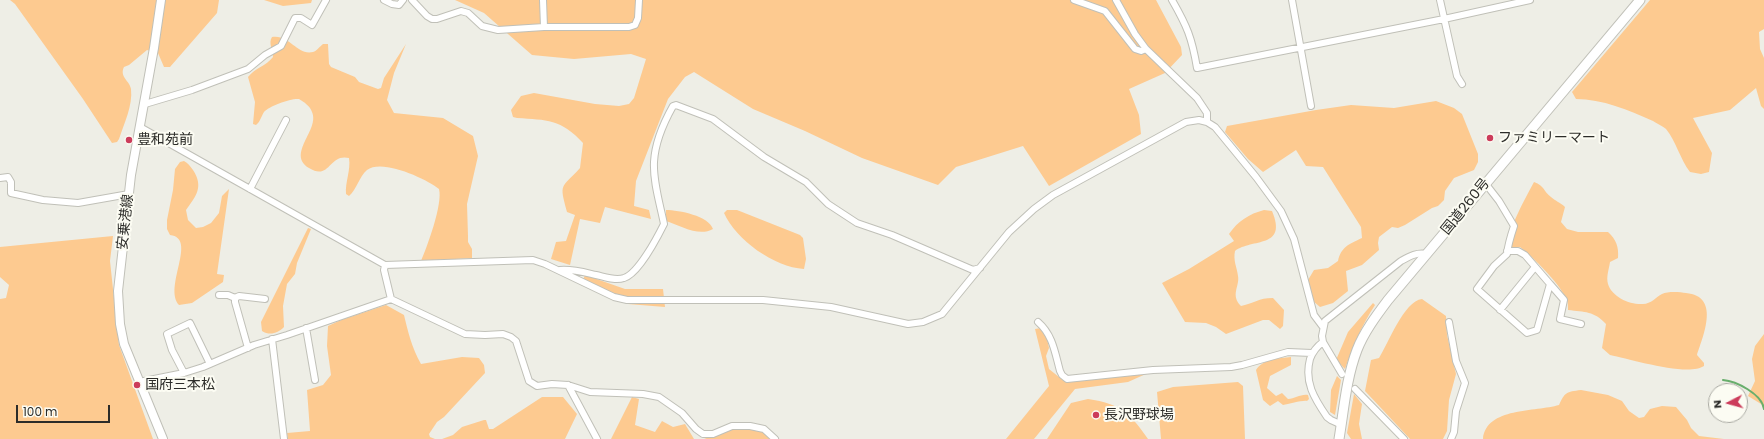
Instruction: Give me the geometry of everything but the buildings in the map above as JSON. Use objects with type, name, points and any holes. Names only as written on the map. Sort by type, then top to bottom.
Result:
[{"type":"highway","name":"国道260号","points":[[1339,439],[1350,374],[1357,350],[1370,324],[1388,300],[1485,183],[1640,0]]},
{"type":"main road","name":"安乗港線","points":[[161,0],[145,104],[131,175],[118,291],[124,344],[163,439]]},
{"type":"street","points":[[145,104],[192,90],[248,69],[265,55],[281,46],[295,18],[301,18],[312,25],[326,0]]},
{"type":"street","points":[[384,0],[392,4],[399,5],[403,0]]},
{"type":"street","points":[[412,0],[427,16],[432,19],[461,11],[468,13],[482,26],[489,29],[511,30],[544,27],[630,28],[635,25],[638,18],[639,0]]},
{"type":"street","points":[[543,0],[544,27]]},
{"type":"street","points":[[1074,0],[1105,11],[1135,49],[1141,51],[1146,49]]},
{"type":"street","points":[[1116,0],[1135,34],[1146,49],[1196,98],[1207,113],[1207,122]]},
{"type":"street","points":[[1172,0],[1186,24],[1193,44],[1197,68],[1444,19],[1530,0]]},
{"type":"street","points":[[1292,0],[1311,106]]},
{"type":"street","points":[[1440,0],[1456,76],[1462,84]]},
{"type":"street","points":[[558,270],[573,269],[611,278],[623,278],[631,274],[637,268],[664,224],[654,161],[657,145],[668,115],[673,106],[676,105],[713,119],[764,157],[806,182],[828,204],[857,223],[892,235],[973,270],[980,268]]},
{"type":"street","points":[[250,189],[286,120]]},
{"type":"street","points":[[140,127],[385,265],[528,260],[545,264],[614,297],[627,300],[731,299],[831,306],[908,324],[923,322],[942,314],[1009,232],[1034,209],[1053,195],[1186,122],[1192,120],[1207,122],[1222,134],[1281,211],[1294,239],[1314,315],[1323,326]]},
{"type":"street","points":[[0,178],[8,177],[11,182],[11,193],[43,200],[83,203],[129,194]]},
{"type":"street","points":[[1485,183],[1492,190],[1504,211],[1513,221],[1514,226],[1507,254],[1494,266],[1477,289],[1527,332],[1536,330],[1550,284]]},
{"type":"street","points":[[1507,251],[1518,251],[1525,255],[1564,300],[1560,319],[1581,324]]},
{"type":"street","points":[[1342,374],[1323,342],[1323,326],[1325,321],[1329,316],[1401,261],[1420,253],[1427,254]]},
{"type":"street","points":[[385,265],[384,270],[391,299]]},
{"type":"street","points":[[1500,310],[1535,267]]},
{"type":"street","points":[[219,295],[228,295],[235,298],[239,296],[264,298]]},
{"type":"street","points":[[235,298],[248,348]]},
{"type":"street","points":[[139,382],[184,373],[248,348],[391,299],[465,334],[503,334],[511,337],[516,341],[529,381],[537,386],[552,384],[568,385],[590,392],[643,394],[659,397],[682,412],[696,429],[703,434],[713,434],[732,426],[750,426],[764,429],[775,439]]},
{"type":"street","points":[[1038,322],[1051,336],[1060,371],[1067,379],[1153,370],[1242,366],[1288,352],[1312,353]]},
{"type":"street","points":[[1449,322],[1456,361],[1465,383],[1456,411],[1454,432],[1450,439]]},
{"type":"street","points":[[184,373],[172,350],[167,334],[190,323],[210,364]]},
{"type":"street","points":[[306,328],[315,380]]},
{"type":"street","points":[[272,340],[284,439]]},
{"type":"street","points":[[1323,342],[1316,346],[1312,353],[1308,368],[1310,386],[1327,417],[1342,425]]},
{"type":"street","points":[[568,385],[598,439]]},
{"type":"street","points":[[1355,389],[1404,439]]},
{"type":"street","points":[[590,439],[594,432]]},
{"type":"shaded area","points":[[10,0],[219,0],[217,13],[170,67],[164,67],[158,53],[147,50],[129,65],[124,67],[123,74],[131,89],[131,101],[119,139],[117,142],[112,143],[83,99],[15,4]]},
{"type":"shaded area","points":[[264,0],[312,0],[311,3],[283,6]]},
{"type":"shaded area","points":[[455,0],[1156,0],[1181,47],[1182,55],[1165,73],[1129,89],[1139,115],[1141,134],[1049,186],[1023,146],[956,167],[938,185],[862,158],[805,131],[753,109],[694,72],[685,77],[668,99],[636,181],[634,206],[649,210],[651,219],[605,207],[600,223],[580,219],[570,265],[551,259],[556,242],[566,241],[575,215],[567,212],[563,195],[563,187],[580,168],[583,143],[568,129],[560,125],[545,120],[513,117],[511,110],[521,96],[534,93],[595,104],[619,106],[629,104],[634,98],[646,59],[631,54],[574,59],[532,55],[484,13]]},
{"type":"shaded area","points":[[1650,0],[1764,0],[1764,29],[1759,32],[1760,49],[1764,58],[1764,109],[1761,106],[1756,88],[1730,110],[1693,118],[1712,153],[1709,172],[1701,174],[1690,172],[1666,129],[1662,126],[1625,109],[1596,101],[1576,99],[1572,92]]},
{"type":"shaded area","points":[[272,37],[278,37],[289,41],[302,51],[307,52],[313,52],[323,44],[328,44],[329,64],[331,67],[355,77],[359,82],[378,89],[381,88],[384,78],[406,44],[394,73],[387,100],[394,113],[443,118],[473,136],[478,156],[467,204],[468,242],[472,249],[472,258],[421,261],[437,215],[440,196],[439,189],[425,180],[393,168],[383,166],[374,167],[364,173],[349,196],[346,194],[346,190],[349,158],[337,159],[326,169],[321,171],[316,171],[309,168],[303,162],[301,156],[302,149],[312,126],[312,112],[305,103],[299,99],[286,101],[270,107],[264,112],[256,125],[253,124],[255,102],[248,77],[273,57],[271,44]]},
{"type":"shaded area","points":[[1436,101],[1454,108],[1462,114],[1478,154],[1478,162],[1474,170],[1454,178],[1445,191],[1444,200],[1438,206],[1432,208],[1405,225],[1398,228],[1392,227],[1379,237],[1379,250],[1362,265],[1346,271],[1348,291],[1333,303],[1320,307],[1313,301],[1308,280],[1314,270],[1328,268],[1338,261],[1341,252],[1346,246],[1362,238],[1361,227],[1323,167],[1306,166],[1296,150],[1263,172],[1248,159],[1225,132],[1227,126],[1351,105],[1394,108]]},
{"type":"shaded area","points":[[184,161],[193,170],[198,181],[196,196],[186,210],[188,220],[196,228],[203,227],[211,223],[219,213],[222,196],[229,189],[217,274],[224,275],[223,282],[192,303],[179,305],[175,297],[175,287],[181,254],[181,245],[178,238],[170,235],[167,229],[167,220],[173,190],[175,169],[180,162]]},
{"type":"shaded area","points":[[1534,182],[1540,185],[1548,195],[1565,207],[1561,222],[1567,229],[1578,232],[1608,232],[1613,237],[1618,250],[1618,258],[1610,262],[1607,281],[1610,289],[1617,296],[1627,302],[1646,304],[1665,293],[1677,292],[1697,296],[1703,301],[1706,308],[1706,327],[1697,355],[1704,363],[1704,366],[1696,369],[1672,368],[1610,355],[1602,348],[1606,324],[1602,320],[1593,314],[1568,310],[1567,299],[1552,278],[1520,247],[1504,250],[1513,223]]},
{"type":"shaded area","points":[[666,210],[678,211],[700,217],[710,224],[713,229],[702,232],[696,231],[666,221]]},
{"type":"shaded area","points":[[727,210],[737,210],[800,235],[803,238],[806,259],[804,269],[781,263],[769,258],[757,250],[737,233],[724,213]]},
{"type":"shaded area","points":[[1264,210],[1272,211],[1276,223],[1275,231],[1272,237],[1266,240],[1242,247],[1235,251],[1235,261],[1238,273],[1236,298],[1241,306],[1268,298],[1273,298],[1284,310],[1283,326],[1280,329],[1269,320],[1263,320],[1226,334],[1216,327],[1206,323],[1185,322],[1162,283],[1189,269],[1234,241],[1229,234],[1236,225],[1249,216]]},
{"type":"shaded area","points":[[308,228],[311,229],[297,263],[295,274],[287,284],[283,306],[284,327],[274,333],[265,333],[262,331],[261,322]]},
{"type":"shaded area","points":[[113,236],[110,261],[119,345],[153,439],[0,439],[0,299],[6,298],[9,285],[0,277],[0,247]]},
{"type":"shaded area","points":[[585,275],[625,289],[663,289],[665,307],[628,304],[581,285]]},
{"type":"shaded area","points":[[1422,299],[1446,316],[1447,335],[1456,374],[1449,400],[1447,431],[1443,439],[1410,439],[1365,391],[1371,360],[1379,358],[1403,315],[1409,307]]},
{"type":"shaded area","points":[[1373,303],[1375,305],[1358,336],[1345,369],[1336,360],[1348,332]]},
{"type":"shaded area","points":[[386,305],[404,315],[413,346],[421,364],[462,357],[479,358],[484,365],[485,373],[444,417],[437,422],[429,434],[430,437],[435,439],[288,439],[287,433],[310,431],[307,390],[323,385],[331,375],[327,346],[328,326],[341,320]]},
{"type":"shaded area","points":[[1041,328],[1046,334],[1049,348],[1046,356],[1049,369],[1064,381],[1148,373],[1128,382],[1075,389],[1034,439],[1006,439],[1049,386],[1035,329]]},
{"type":"shaded area","points":[[1764,334],[1764,409],[1761,404],[1748,396],[1755,381],[1752,359],[1755,346]]},
{"type":"shaded area","points":[[1291,357],[1291,365],[1270,376],[1267,388],[1276,396],[1282,393],[1288,399],[1308,395],[1309,399],[1307,401],[1283,405],[1278,401],[1270,406],[1263,400],[1256,370],[1267,361]]},
{"type":"shaded area","points":[[1337,376],[1341,380],[1335,415],[1330,412],[1331,390]]},
{"type":"shaded area","points":[[1238,382],[1243,386],[1245,439],[1161,439],[1157,392],[1173,387]]},
{"type":"shaded area","points":[[1581,390],[1608,395],[1622,401],[1629,411],[1639,418],[1644,417],[1650,409],[1662,406],[1676,407],[1687,420],[1691,428],[1699,436],[1724,439],[1483,439],[1486,429],[1493,421],[1502,416],[1526,410],[1559,405],[1567,393]]},
{"type":"shaded area","points":[[1354,394],[1362,404],[1359,424],[1362,439],[1351,439],[1347,433]]},
{"type":"shaded area","points":[[542,397],[563,397],[577,414],[565,439],[442,439],[453,435],[462,427],[484,420],[486,420],[489,429],[493,429]]},
{"type":"shaded area","points":[[632,397],[639,399],[635,425],[655,432],[662,421],[673,427],[685,424],[694,439],[611,439]]},
{"type":"shaded area","name":"長沢野球場","points":[[1088,399],[1109,404],[1124,411],[1136,422],[1148,439],[1047,439],[1071,403]]},
{"type":"shaded area","points":[[750,428],[764,431],[773,439],[704,439],[731,429]]},
{"type":"waterway","points":[[1723,380],[1735,383],[1754,393],[1759,398],[1764,409]]},
{"type":"place","name":"ファミリーマート","points":[[1490,138]]},
{"type":"place","name":"豊和苑前","points":[[129,140]]},
{"type":"place","name":"国府三本松","points":[[137,385]]},
{"type":"place","name":"長沢野球場","points":[[1096,415]]}]
